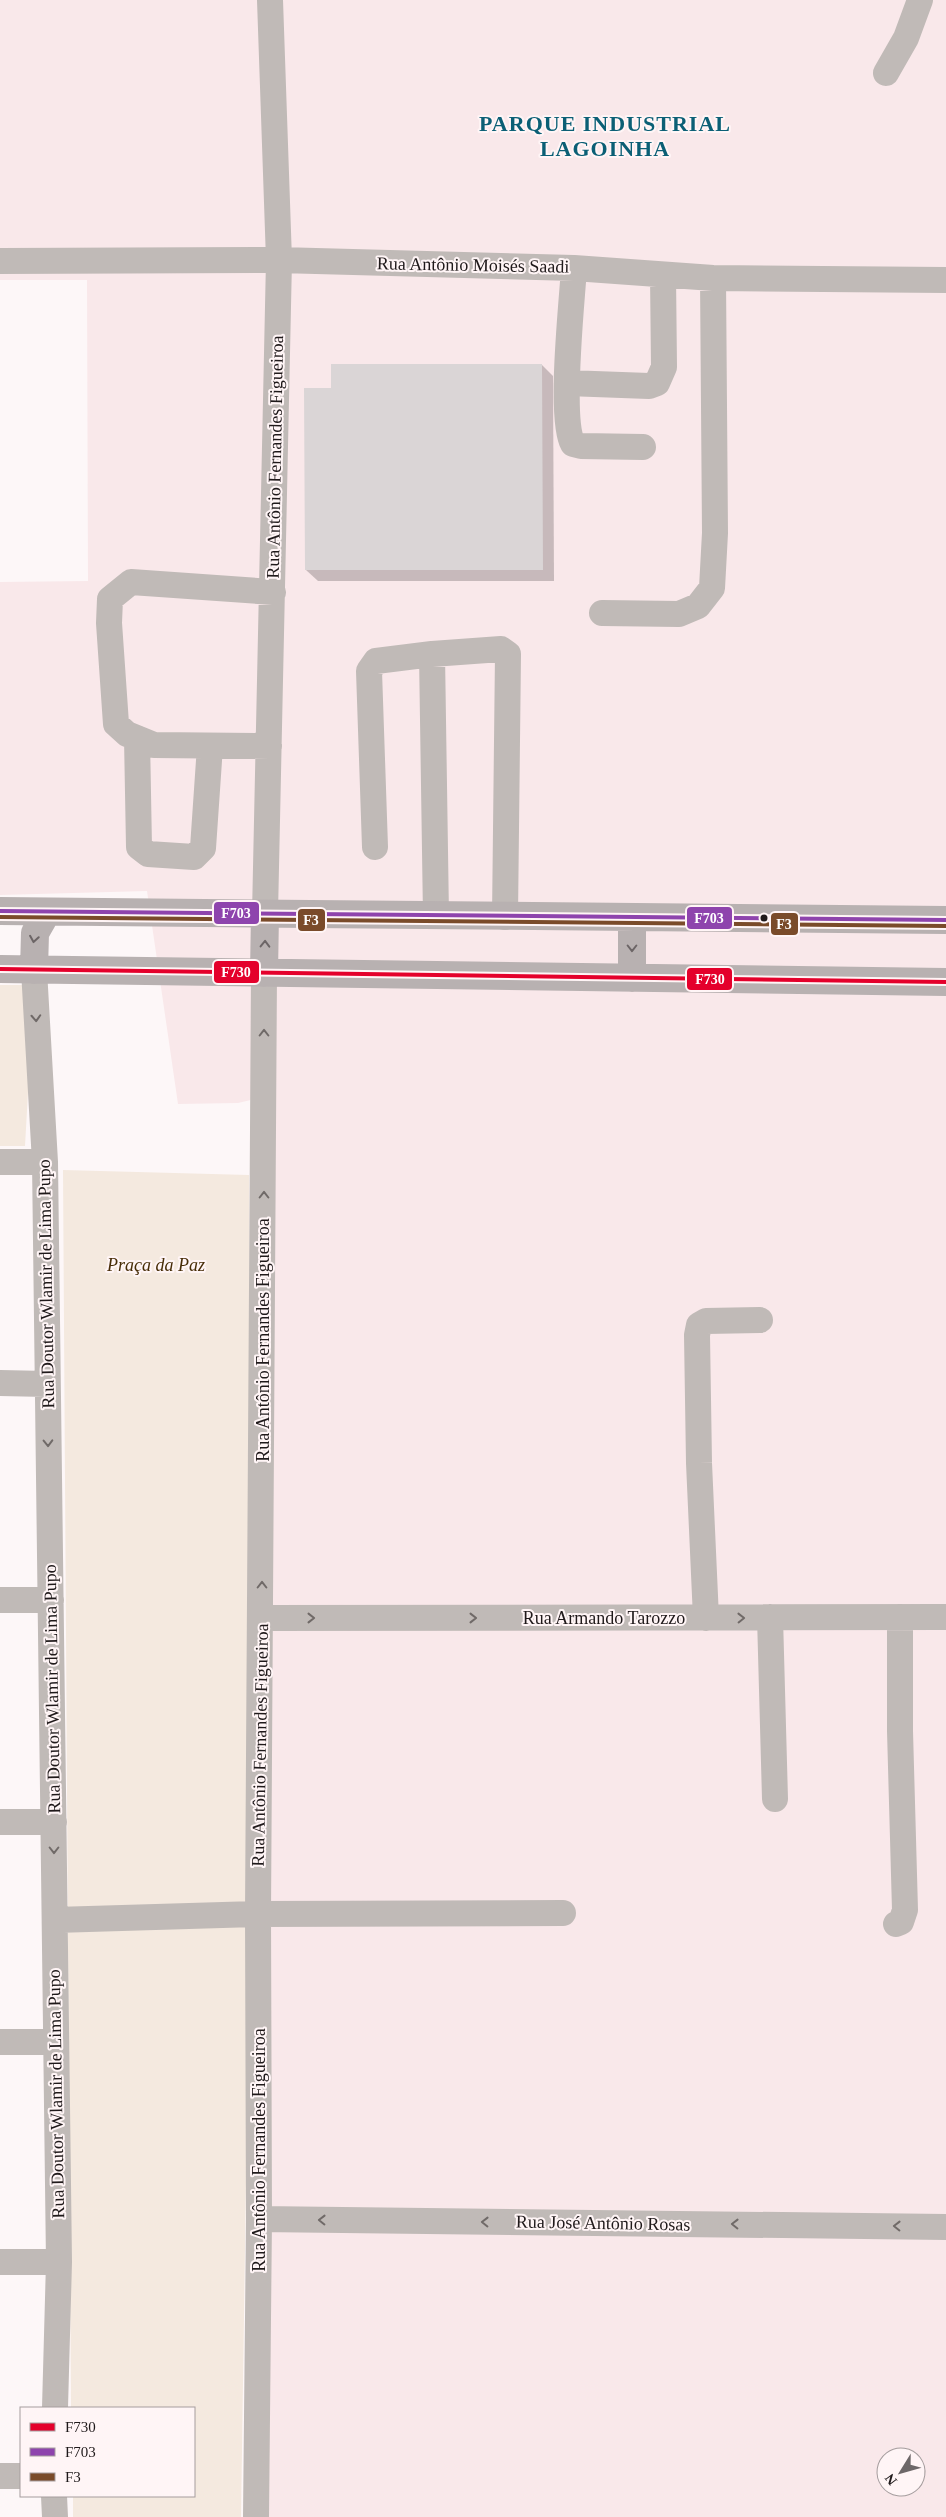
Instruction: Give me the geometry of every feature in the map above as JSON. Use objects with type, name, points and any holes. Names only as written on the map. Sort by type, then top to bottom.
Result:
[{"type":"main road","points":[[0,911],[946,920]]},
{"type":"main road","points":[[34,970],[35,933],[47,912]]},
{"type":"main road","points":[[264,973],[265,914]]},
{"type":"main road","points":[[632,918],[632,978]]},
{"type":"main road","points":[[0,969],[946,982]]},
{"type":"street","name":"Rua Antônio Fernandes Figueiroa","points":[[265,914],[279,260],[270,0]]},
{"type":"street","points":[[886,73],[906,38],[920,0]]},
{"type":"street","name":"Rua Antônio Moisés Saadi","points":[[0,261],[279,260],[574,268],[713,278],[946,280]]},
{"type":"street","points":[[574,268],[567,383],[568,435],[573,444],[643,447]]},
{"type":"street","points":[[567,383],[649,386],[657,383],[664,367],[663,275]]},
{"type":"street","points":[[602,614],[679,614],[698,606],[712,588],[715,534],[713,278]]},
{"type":"street","points":[[269,746],[154,745],[127,734],[116,724],[109,623],[110,599],[130,582],[273,592]]},
{"type":"street","points":[[375,847],[369,671],[376,661],[432,654],[501,649],[508,654],[505,917]]},
{"type":"street","points":[[432,654],[436,916]]},
{"type":"street","points":[[137,738],[139,847],[148,854],[194,857],[203,848],[210,746]]},
{"type":"street","name":"Rua Doutor Wlamir de Lima Pupo","points":[[34,970],[45,1162],[54,1822],[54,2042],[59,2262],[55,2407]]},
{"type":"street","name":"Rua Antônio Fernandes Figueiroa","points":[[256,2517],[264,973]]},
{"type":"street","points":[[0,1162],[45,1162]]},
{"type":"street","points":[[706,1618],[699,1463],[697,1334],[699,1325],[706,1321],[760,1320]]},
{"type":"street","points":[[0,1384],[47,1384]]},
{"type":"street","points":[[0,1600],[51,1600]]},
{"type":"street","points":[[770,1617],[775,1799]]},
{"type":"street","points":[[896,1924],[901,1922],[905,1910],[900,1731],[900,1617]]},
{"type":"street","name":"Rua Armando Tarozzo","points":[[262,1618],[946,1617]]},
{"type":"street","points":[[0,1822],[54,1822]]},
{"type":"street","points":[[55,1920],[258,1914],[562,1913]]},
{"type":"street","points":[[0,2042],[54,2042]]},
{"type":"street","name":"Rua José Antônio Rosas","points":[[259,2219],[946,2226]]},
{"type":"street","points":[[0,2262],[59,2262]]},
{"type":"street","points":[[0,2476],[20,2476]]},
{"type":"street","points":[[54,2497],[55,2517]]},
{"type":"shaded area","points":[[0,0],[946,0],[946,2517],[258,2517],[264,1097],[238,1103],[178,1104],[147,891],[0,895],[0,582],[88,581],[87,280],[0,280]]},
{"type":"green space","points":[[0,985],[34,985],[25,1146],[0,1146]]},
{"type":"green space","name":"Praça da Paz","points":[[63,1170],[249,1175],[250,1914],[241,2517],[73,2517],[73,2497],[195,2497],[195,2407],[71,2407]]},
{"type":"building","points":[[331,364],[542,364],[543,570],[305,570],[304,388],[331,388]]},
{"type":"transit line","name":"F703","points":[[0,911],[946,920]]},
{"type":"transit line","name":"F3","points":[[0,917],[946,926]]},
{"type":"transit line","name":"F730","points":[[0,969],[946,982]]},
{"type":"district","name":"PARQUE INDUSTRIAL LAGOINHA","points":[[605,136]]}]
